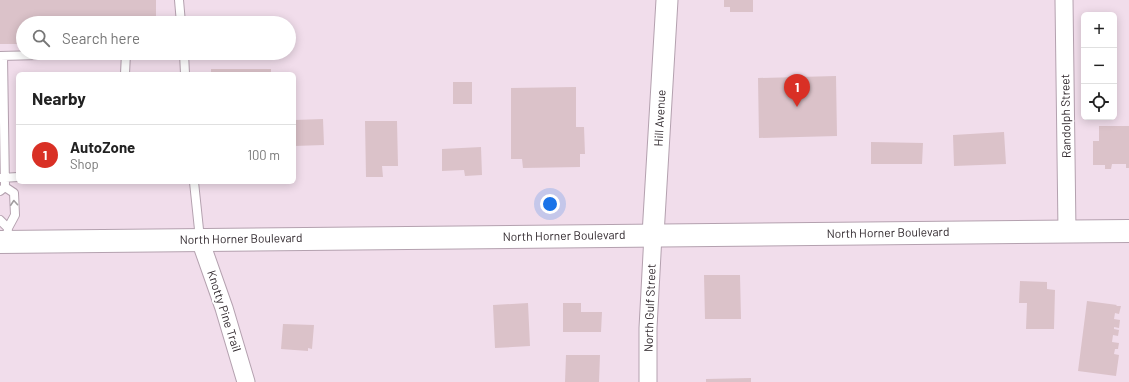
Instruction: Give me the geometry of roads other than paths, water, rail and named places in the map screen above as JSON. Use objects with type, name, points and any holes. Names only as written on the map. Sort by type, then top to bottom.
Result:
[{"type":"main road","name":"North Horner Boulevard","points":[[5,237],[200,240],[1129,230]]},
{"type":"street","name":"Hill Avenue","points":[[653,235],[667,0]]},
{"type":"street","name":"Randolph Street","points":[[1064,0],[1067,231]]},
{"type":"street","name":"North Gulf Street","points":[[648,382],[648,328],[653,235]]},
{"type":"street","name":"Knotty Pine Trail","points":[[200,240],[224,308],[246,382]]},
{"type":"lane","points":[[179,0],[180,16]]},
{"type":"lane","points":[[5,237],[15,215],[14,193],[3,189],[2,56],[16,56]]},
{"type":"lane","points":[[124,60],[125,72]]},
{"type":"lane","points":[[184,60],[185,72]]},
{"type":"lane","points":[[3,178],[16,177]]},
{"type":"lane","points":[[194,184],[200,240]]},
{"type":"lane","points":[[0,220],[5,237]]},
{"type":"place","name":"AutoZone","points":[[797,107]]}]
